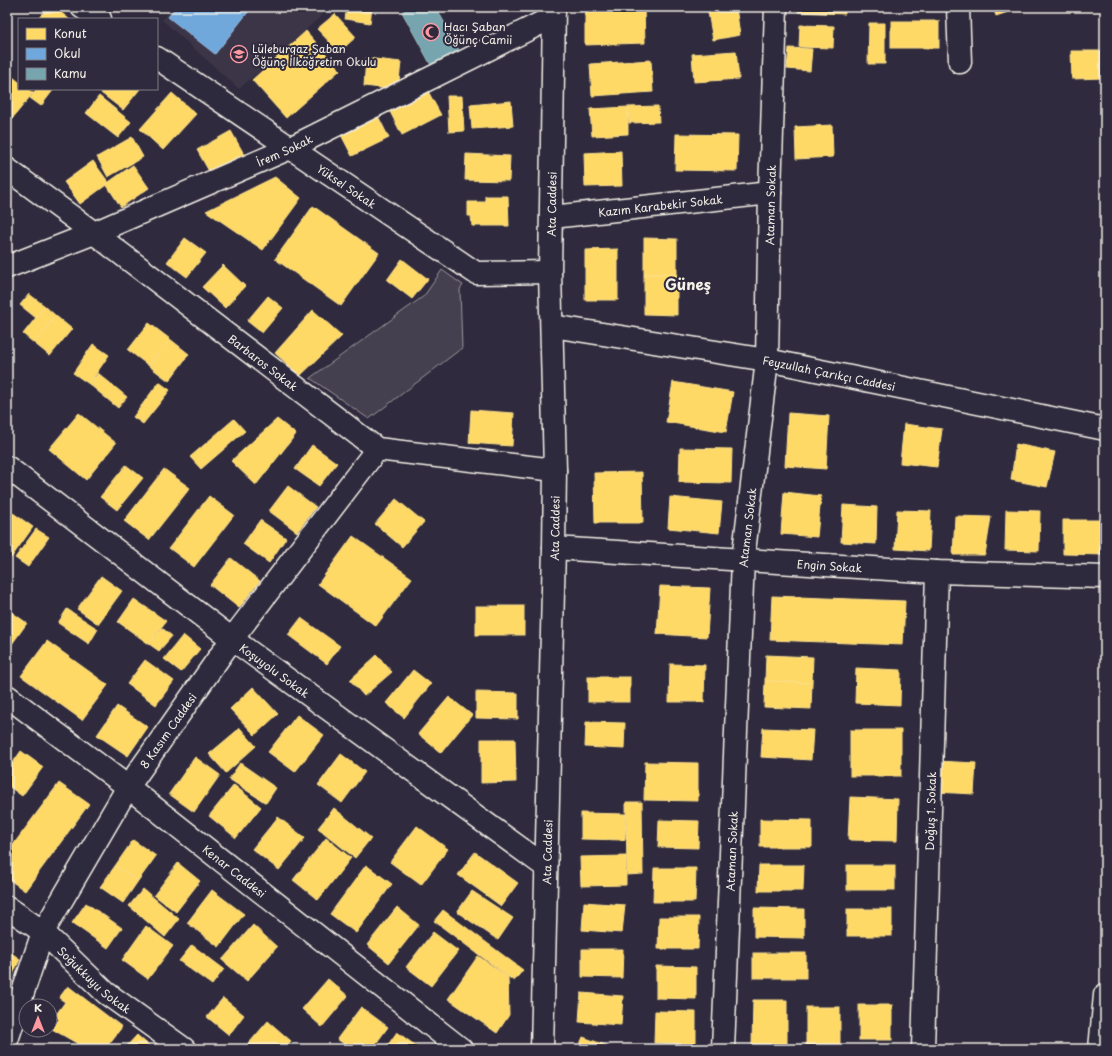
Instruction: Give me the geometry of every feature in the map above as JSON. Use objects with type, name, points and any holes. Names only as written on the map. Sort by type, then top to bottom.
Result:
[{"type":"street","points":[[82,7],[98,18]]},
{"type":"street","name":"Ataman Sokak","points":[[723,1049],[743,560],[767,360],[770,193],[776,7]]},
{"type":"street","points":[[958,7],[960,62]]},
{"type":"street","name":"İrem Sokak","points":[[7,267],[94,232],[290,148],[553,12]]},
{"type":"street","name":"Ata Caddesi","points":[[542,1049],[544,1026],[555,470],[550,272],[552,217],[553,12]]},
{"type":"street","name":"Yüksel Sokak","points":[[158,59],[476,273],[550,272]]},
{"type":"street","name":"Barbaros Sokak","points":[[7,169],[94,232],[377,449]]},
{"type":"street","name":"Kazım Karabekir Sokak","points":[[552,217],[770,193]]},
{"type":"street","name":"Feyzullah Çarıkçı Caddesi","points":[[552,326],[767,360],[1105,429]]},
{"type":"street","points":[[377,449],[555,470]]},
{"type":"street","name":"8 Kasım Caddesi","points":[[7,1040],[43,932],[128,787],[232,639],[377,449]]},
{"type":"street","name":"Koşuyolu Sokak","points":[[7,467],[232,639],[546,867]]},
{"type":"street","name":"Engin Sokak","points":[[554,548],[938,572],[1105,577]]},
{"type":"street","name":"Doğuş 1. Sokak","points":[[923,1049],[938,572]]},
{"type":"street","name":"Kenar Caddesi","points":[[7,696],[128,787],[461,1049]]},
{"type":"street","name":"Soğukkuyu Sokak","points":[[7,906],[43,932],[106,993],[184,1049]]},
{"type":"street","points":[[1100,1049],[1105,996]]},
{"type":"shaded area","name":"Lüleburgaz Şaban Öğünç İlköğretim Okulu","points":[[174,7],[328,7],[318,19],[239,89],[162,20]]},
{"type":"shaded area","points":[[442,270],[463,285],[460,289],[462,348],[369,419],[310,378],[424,296]]},
{"type":"building: Konut","points":[[48,7],[54,7],[68,18],[39,18]]},
{"type":"building: Konut","points":[[347,7],[372,7],[370,23],[345,19]]},
{"type":"building: Konut","points":[[598,7],[644,7],[645,43],[585,45],[585,13]]},
{"type":"building: Konut","points":[[736,7],[740,35],[713,40],[708,12]]},
{"type":"building: Konut","points":[[798,7],[845,7],[845,14],[798,12]]},
{"type":"building: Konut","points":[[993,7],[1023,7],[996,16]]},
{"type":"building: Konut","points":[[335,14],[356,37],[339,52],[317,29]]},
{"type":"building: Konut","points":[[891,21],[939,21],[939,48],[891,48]]},
{"type":"building: Konut","points":[[869,23],[885,23],[885,64],[868,64]]},
{"type":"building: Konut","points":[[800,25],[834,26],[833,48],[799,47]]},
{"type":"building: Konut","points":[[306,31],[340,70],[286,118],[252,80]]},
{"type":"building: Konut","points":[[789,48],[812,49],[810,71],[787,69]]},
{"type":"building: Konut","points":[[736,51],[739,79],[694,82],[692,54]]},
{"type":"building: Konut","points":[[1071,51],[1105,51],[1105,78],[1072,79]]},
{"type":"building: Konut","points":[[366,58],[401,62],[398,90],[364,86]]},
{"type":"building: Konut","points":[[651,60],[653,92],[592,96],[590,64]]},
{"type":"building: Konut","points":[[7,72],[18,81],[18,90],[29,90],[33,93],[7,125]]},
{"type":"building: Konut","points":[[424,84],[441,115],[402,135],[386,104]]},
{"type":"building: Konut","points":[[36,90],[53,90],[41,106],[30,98]]},
{"type":"building: Konut","points":[[103,90],[139,90],[123,110],[101,93]]},
{"type":"building: Konut","points":[[172,93],[196,114],[163,150],[140,129]]},
{"type":"building: Konut","points":[[99,96],[131,122],[118,138],[86,113]]},
{"type":"building: Konut","points":[[447,96],[462,96],[464,131],[449,132]]},
{"type":"building: Konut","points":[[511,101],[513,126],[472,129],[470,105]]},
{"type":"building: Konut","points":[[658,106],[659,122],[629,123],[628,107]]},
{"type":"building: Konut","points":[[628,107],[628,134],[592,136],[590,109]]},
{"type":"building: Konut","points":[[375,110],[389,138],[352,156],[338,129]]},
{"type":"building: Konut","points":[[832,125],[833,157],[796,159],[795,127]]},
{"type":"building: Konut","points":[[231,131],[244,154],[210,173],[197,150]]},
{"type":"building: Konut","points":[[676,134],[738,135],[737,171],[675,170]]},
{"type":"building: Konut","points":[[132,137],[143,157],[108,177],[97,157]]},
{"type":"building: Konut","points":[[621,151],[622,186],[585,187],[584,153]]},
{"type":"building: Konut","points":[[466,154],[510,156],[509,181],[465,180]]},
{"type":"building: Konut","points":[[93,161],[109,183],[80,204],[64,182]]},
{"type":"building: Konut","points":[[133,165],[149,188],[121,207],[106,184]]},
{"type":"building: Konut","points":[[275,177],[301,198],[263,250],[206,211]]},
{"type":"building: Konut","points":[[485,196],[508,196],[509,226],[472,226],[471,216],[468,216],[468,202],[485,202]]},
{"type":"building: Konut","points":[[313,206],[379,253],[341,306],[275,259]]},
{"type":"building: Konut","points":[[185,238],[206,253],[187,277],[167,262]]},
{"type":"building: Konut","points":[[644,238],[677,239],[677,274],[644,274]]},
{"type":"building: Konut","points":[[618,249],[618,300],[585,300],[585,250]]},
{"type":"building: Konut","points":[[402,259],[428,279],[412,299],[387,280]]},
{"type":"building: Konut","points":[[223,265],[245,286],[225,308],[202,287]]},
{"type":"building: Konut","points":[[644,274],[677,274],[677,315],[644,314]]},
{"type":"building: Konut","points":[[29,294],[45,306],[36,318],[20,305]]},
{"type":"building: Konut","points":[[268,296],[283,308],[262,333],[247,321]]},
{"type":"building: Konut","points":[[45,306],[56,316],[34,343],[23,334]]},
{"type":"building: Konut","points":[[313,310],[342,336],[300,376],[275,353]]},
{"type":"building: Konut","points":[[56,316],[72,329],[50,356],[34,343]]},
{"type":"building: Konut","points":[[149,323],[170,339],[149,366],[128,350]]},
{"type":"building: Konut","points":[[170,339],[189,354],[169,381],[149,366]]},
{"type":"building: Konut","points":[[93,344],[109,355],[89,384],[73,373]]},
{"type":"building: Konut","points":[[98,373],[127,397],[118,408],[89,384]]},
{"type":"building: Konut","points":[[159,382],[170,390],[143,424],[133,417]]},
{"type":"building: Konut","points":[[673,382],[733,392],[726,432],[666,422]]},
{"type":"building: Konut","points":[[471,410],[514,413],[512,446],[469,443]]},
{"type":"building: Konut","points":[[79,413],[116,443],[86,480],[49,449]]},
{"type":"building: Konut","points":[[788,413],[829,416],[826,469],[785,466]]},
{"type":"building: Konut","points":[[234,419],[245,431],[201,469],[190,457]]},
{"type":"building: Konut","points":[[277,419],[296,434],[256,485],[231,461]]},
{"type":"building: Konut","points":[[904,424],[942,429],[937,467],[900,463]]},
{"type":"building: Konut","points":[[1016,444],[1055,452],[1047,487],[1011,480]]},
{"type":"building: Konut","points":[[312,445],[337,463],[319,486],[295,469]]},
{"type":"building: Konut","points":[[680,448],[732,449],[731,483],[679,482]]},
{"type":"building: Konut","points":[[126,465],[143,478],[117,510],[100,497]]},
{"type":"building: Konut","points":[[164,469],[190,488],[149,540],[124,521]]},
{"type":"building: Konut","points":[[642,472],[643,523],[595,523],[594,473]]},
{"type":"building: Konut","points":[[288,486],[316,507],[297,532],[269,511]]},
{"type":"building: Konut","points":[[784,492],[821,496],[817,537],[781,534]]},
{"type":"building: Konut","points":[[209,496],[234,515],[194,567],[169,548]]},
{"type":"building: Konut","points":[[670,497],[722,502],[719,533],[668,528]]},
{"type":"building: Konut","points":[[396,499],[424,522],[402,547],[375,524]]},
{"type":"building: Konut","points":[[843,505],[877,507],[876,544],[841,542]]},
{"type":"building: Konut","points":[[897,510],[931,511],[929,551],[895,549]]},
{"type":"building: Konut","points":[[1006,510],[1040,511],[1039,551],[1005,550]]},
{"type":"building: Konut","points":[[13,513],[33,527],[11,558],[7,555],[7,521]]},
{"type":"building: Konut","points":[[955,516],[991,517],[985,555],[953,555]]},
{"type":"building: Konut","points":[[260,520],[286,538],[269,563],[243,544]]},
{"type":"building: Konut","points":[[1063,520],[1105,520],[1105,555],[1063,554]]},
{"type":"building: Konut","points":[[36,529],[49,537],[28,567],[15,558]]},
{"type":"building: Konut","points":[[353,536],[412,578],[376,626],[318,584]]},
{"type":"building: Konut","points":[[231,558],[260,581],[239,608],[210,585]]},
{"type":"building: Konut","points":[[101,576],[122,591],[98,624],[77,609]]},
{"type":"building: Konut","points":[[660,586],[710,588],[707,637],[657,634]]},
{"type":"building: Konut","points":[[772,596],[905,601],[903,645],[770,640]]},
{"type":"building: Konut","points":[[134,599],[166,621],[149,644],[118,622]]},
{"type":"building: Konut","points":[[476,606],[524,606],[524,635],[476,635]]},
{"type":"building: Konut","points":[[7,609],[27,623],[7,651]]},
{"type":"building: Konut","points":[[67,609],[98,629],[89,644],[58,623]]},
{"type":"building: Konut","points":[[301,618],[340,646],[327,664],[288,635]]},
{"type":"building: Konut","points":[[162,628],[172,636],[159,651],[149,644]]},
{"type":"building: Konut","points":[[183,635],[200,649],[181,672],[164,659]]},
{"type":"building: Konut","points":[[47,641],[108,685],[82,720],[21,676]]},
{"type":"building: Konut","points":[[377,655],[392,672],[364,696],[350,680]]},
{"type":"building: Konut","points":[[766,655],[813,657],[812,683],[765,681]]},
{"type":"building: Konut","points":[[145,660],[174,681],[156,705],[127,684]]},
{"type":"building: Konut","points":[[670,664],[705,665],[704,702],[669,702]]},
{"type":"building: Konut","points":[[856,668],[901,670],[900,705],[855,703]]},
{"type":"building: Konut","points":[[413,670],[431,684],[404,718],[386,703]]},
{"type":"building: Konut","points":[[588,677],[630,677],[630,702],[588,702]]},
{"type":"building: Konut","points":[[765,681],[812,683],[811,709],[764,707]]},
{"type":"building: Konut","points":[[253,687],[278,714],[255,735],[230,709]]},
{"type":"building: Konut","points":[[476,692],[518,693],[518,719],[476,718]]},
{"type":"building: Konut","points":[[449,697],[472,715],[441,753],[418,734]]},
{"type":"building: Konut","points":[[117,706],[148,727],[128,756],[97,735]]},
{"type":"building: Konut","points":[[297,715],[324,735],[295,772],[268,752]]},
{"type":"building: Konut","points":[[586,722],[625,723],[624,749],[585,747]]},
{"type":"building: Konut","points":[[240,728],[256,746],[226,773],[209,754]]},
{"type":"building: Konut","points":[[763,728],[813,730],[811,760],[761,757]]},
{"type":"building: Konut","points":[[850,730],[901,730],[901,776],[850,776]]},
{"type":"building: Konut","points":[[481,739],[515,739],[516,782],[481,783]]},
{"type":"building: Konut","points":[[21,751],[43,767],[22,796],[7,785],[7,771]]},
{"type":"building: Konut","points":[[341,754],[365,772],[342,803],[318,785]]},
{"type":"building: Konut","points":[[195,757],[220,775],[194,812],[169,794]]},
{"type":"building: Konut","points":[[937,761],[976,763],[974,794],[935,792]]},
{"type":"building: Konut","points":[[645,762],[698,763],[698,801],[644,800]]},
{"type":"building: Konut","points":[[240,763],[276,788],[266,803],[229,779]]},
{"type":"building: Konut","points":[[59,783],[89,804],[25,891],[7,878],[7,853]]},
{"type":"building: Konut","points":[[234,785],[261,807],[236,838],[209,816]]},
{"type":"building: Konut","points":[[850,797],[898,799],[897,841],[848,840]]},
{"type":"building: Konut","points":[[626,802],[642,802],[643,874],[627,875]]},
{"type":"building: Konut","points":[[334,808],[371,838],[355,858],[318,828]]},
{"type":"building: Konut","points":[[581,813],[626,814],[625,840],[581,839]]},
{"type":"building: Konut","points":[[278,817],[305,838],[279,870],[252,849]]},
{"type":"building: Konut","points":[[760,819],[812,820],[812,847],[760,847]]},
{"type":"building: Konut","points":[[659,820],[699,821],[698,848],[658,847]]},
{"type":"building: Konut","points":[[417,826],[448,849],[421,885],[390,862]]},
{"type":"building: Konut","points":[[326,838],[351,858],[318,900],[293,880]]},
{"type":"building: Konut","points":[[133,840],[156,856],[138,881],[115,866]]},
{"type":"building: Konut","points":[[475,852],[518,883],[501,906],[458,875]]},
{"type":"building: Konut","points":[[626,856],[626,885],[581,886],[580,857]]},
{"type":"building: Konut","points":[[178,863],[200,881],[176,912],[154,895]]},
{"type":"building: Konut","points":[[366,865],[392,884],[356,933],[330,914]]},
{"type":"building: Konut","points":[[759,865],[804,865],[803,891],[758,891]]},
{"type":"building: Konut","points":[[847,865],[895,865],[895,890],[847,890]]},
{"type":"building: Konut","points":[[115,866],[138,881],[123,903],[100,887]]},
{"type":"building: Konut","points":[[654,868],[696,868],[695,902],[653,902]]},
{"type":"building: Konut","points":[[143,889],[179,919],[165,937],[129,906]]},
{"type":"building: Konut","points":[[212,890],[244,914],[219,947],[187,923]]},
{"type":"building: Konut","points":[[472,891],[513,918],[498,940],[457,912]]},
{"type":"building: Konut","points":[[584,902],[625,905],[622,933],[582,930]]},
{"type":"building: Konut","points":[[86,903],[122,928],[108,948],[72,923]]},
{"type":"building: Konut","points":[[397,907],[419,925],[389,963],[367,945]]},
{"type":"building: Konut","points":[[754,908],[804,909],[804,938],[754,937]]},
{"type":"building: Konut","points":[[847,909],[892,909],[892,936],[847,936]]},
{"type":"building: Konut","points":[[443,910],[523,970],[514,981],[434,921]]},
{"type":"building: Konut","points":[[659,917],[699,917],[698,949],[658,949]]},
{"type":"building: Konut","points":[[253,925],[277,947],[247,981],[222,960]]},
{"type":"building: Konut","points":[[146,926],[173,946],[148,979],[122,960]]},
{"type":"building: Konut","points":[[433,932],[458,951],[431,986],[406,967]]},
{"type":"building: Konut","points":[[192,945],[224,969],[212,985],[179,961]]},
{"type":"building: Konut","points":[[582,949],[623,949],[622,978],[582,977]]},
{"type":"building: Konut","points":[[7,950],[20,959],[7,987]]},
{"type":"building: Konut","points":[[753,953],[806,953],[806,978],[753,978]]},
{"type":"building: Konut","points":[[478,956],[508,977],[509,1015],[497,1033],[448,999]]},
{"type":"building: Konut","points":[[656,966],[696,967],[696,999],[656,998]]},
{"type":"building: Konut","points":[[328,979],[348,996],[322,1027],[302,1009]]},
{"type":"building: Konut","points":[[68,986],[122,1027],[105,1049],[87,1049],[58,1032],[58,1012],[65,1002],[59,998]]},
{"type":"building: Konut","points":[[581,993],[623,996],[621,1025],[579,1022]]},
{"type":"building: Konut","points":[[223,998],[244,1015],[229,1035],[207,1017]]},
{"type":"building: Konut","points":[[753,1000],[787,1000],[787,1045],[752,1045]]},
{"type":"building: Konut","points":[[859,1005],[892,1005],[892,1040],[859,1040]]},
{"type":"building: Konut","points":[[361,1007],[388,1027],[372,1049],[351,1049],[337,1039]]},
{"type":"building: Konut","points":[[806,1007],[840,1007],[840,1046],[806,1046]]},
{"type":"building: Konut","points":[[655,1011],[696,1012],[696,1044],[654,1043]]},
{"type":"building: Konut","points":[[268,1021],[291,1041],[284,1049],[244,1049]]},
{"type":"building: Konut","points":[[397,1032],[420,1049],[385,1049]]},
{"type":"building: Konut","points":[[137,1035],[153,1049],[124,1049]]},
{"type":"building: Konut","points":[[583,1037],[616,1049],[578,1049]]},
{"type":"building: Okul","points":[[176,7],[252,7],[215,54],[168,17]]},
{"type":"building: Kamu","name":"Hacı Şaban Öğünç Camii","points":[[411,7],[436,7],[460,52],[432,67],[402,12]]},
{"type":"place","name":"Hacı Şaban Öğünç Camii","points":[[431,32]]},
{"type":"place","name":"Lüleburgaz Şaban Öğünç İlköğretim Okulu","points":[[239,54]]},
{"type":"district","name":"Güneş","points":[[688,283]]}]
